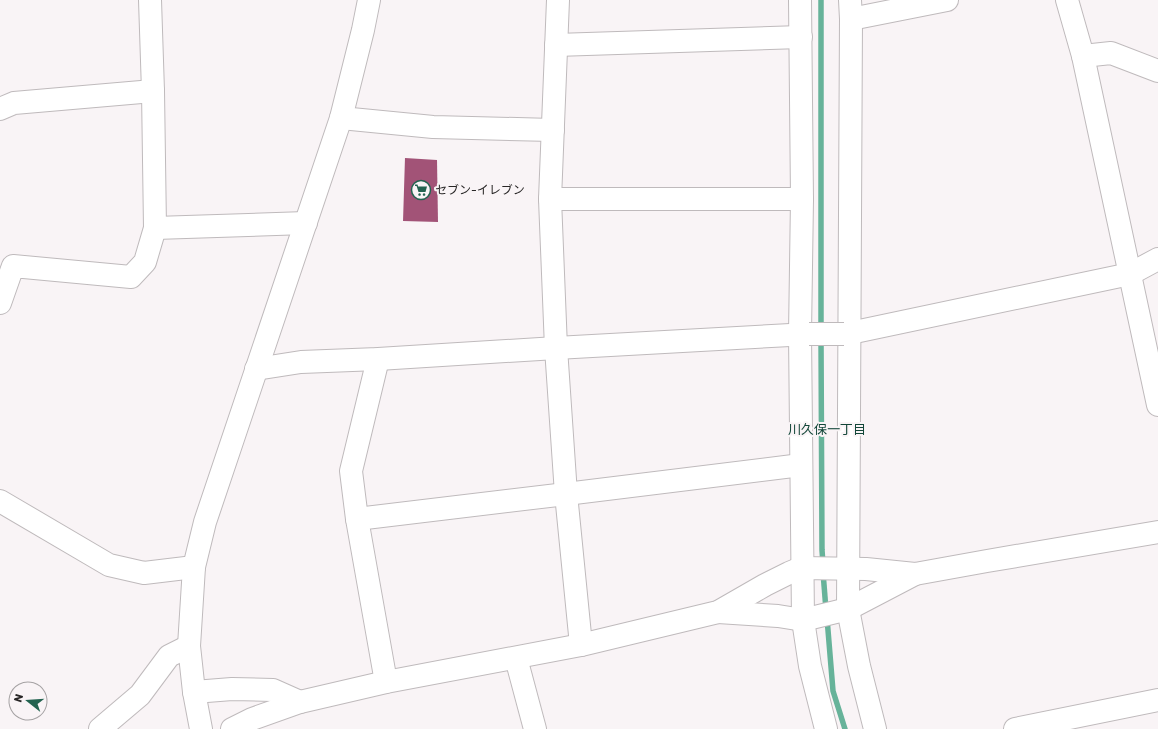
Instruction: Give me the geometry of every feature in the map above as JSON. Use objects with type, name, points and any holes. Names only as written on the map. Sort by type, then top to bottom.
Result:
[{"type":"street","points":[[0,303],[13,266],[131,277],[145,262],[155,228],[150,0]]},
{"type":"street","points":[[201,729],[194,692],[189,646],[194,567],[205,522],[342,118],[369,0]]},
{"type":"street","points":[[558,0],[550,199],[556,348],[566,494],[581,645]]},
{"type":"street","points":[[800,0],[804,334],[801,465],[801,568],[803,620],[810,666],[826,729]]},
{"type":"street","points":[[875,729],[859,666],[848,609],[847,333],[851,9],[947,0]]},
{"type":"street","points":[[1067,0],[1084,56],[1158,405]]},
{"type":"street","points":[[556,45],[801,37]]},
{"type":"street","points":[[1084,56],[1111,53],[1158,71]]},
{"type":"street","points":[[0,109],[14,102],[153,91]]},
{"type":"street","points":[[342,118],[433,127],[553,130]]},
{"type":"street","points":[[550,199],[802,199]]},
{"type":"street","points":[[155,228],[306,223]]},
{"type":"street","points":[[256,369],[302,362],[378,360],[556,348],[804,334],[847,333],[1130,274],[1158,259]]},
{"type":"street","points":[[378,360],[351,471],[357,519],[386,682]]},
{"type":"street","points":[[357,519],[801,465]]},
{"type":"street","points":[[0,501],[109,565],[144,573],[194,567]]},
{"type":"street","points":[[232,729],[252,719],[300,702],[386,682],[581,645],[718,612],[765,585],[801,568],[866,569],[915,574],[1158,532]]},
{"type":"street","points":[[718,612],[778,616],[803,620],[848,609],[915,574]]},
{"type":"street","points":[[100,729],[140,695],[169,656],[189,646]]},
{"type":"street","points":[[516,658],[535,729]]},
{"type":"street","points":[[194,692],[232,689],[273,690],[300,702]]},
{"type":"street","points":[[1016,729],[1158,700]]},
{"type":"building","name":"セブン-イレブン","points":[[405,158],[437,160],[438,222],[403,221]]},
{"type":"waterway","points":[[821,0],[821,330]]},
{"type":"waterway","points":[[821,338],[823,564]]},
{"type":"waterway","points":[[823,572],[826,610]]},
{"type":"waterway","points":[[827,618],[833,691],[845,729]]},
{"type":"place","name":"セブン-イレブン","points":[[421,190]]},
{"type":"district","name":"川久保一丁目","points":[[827,429]]}]
